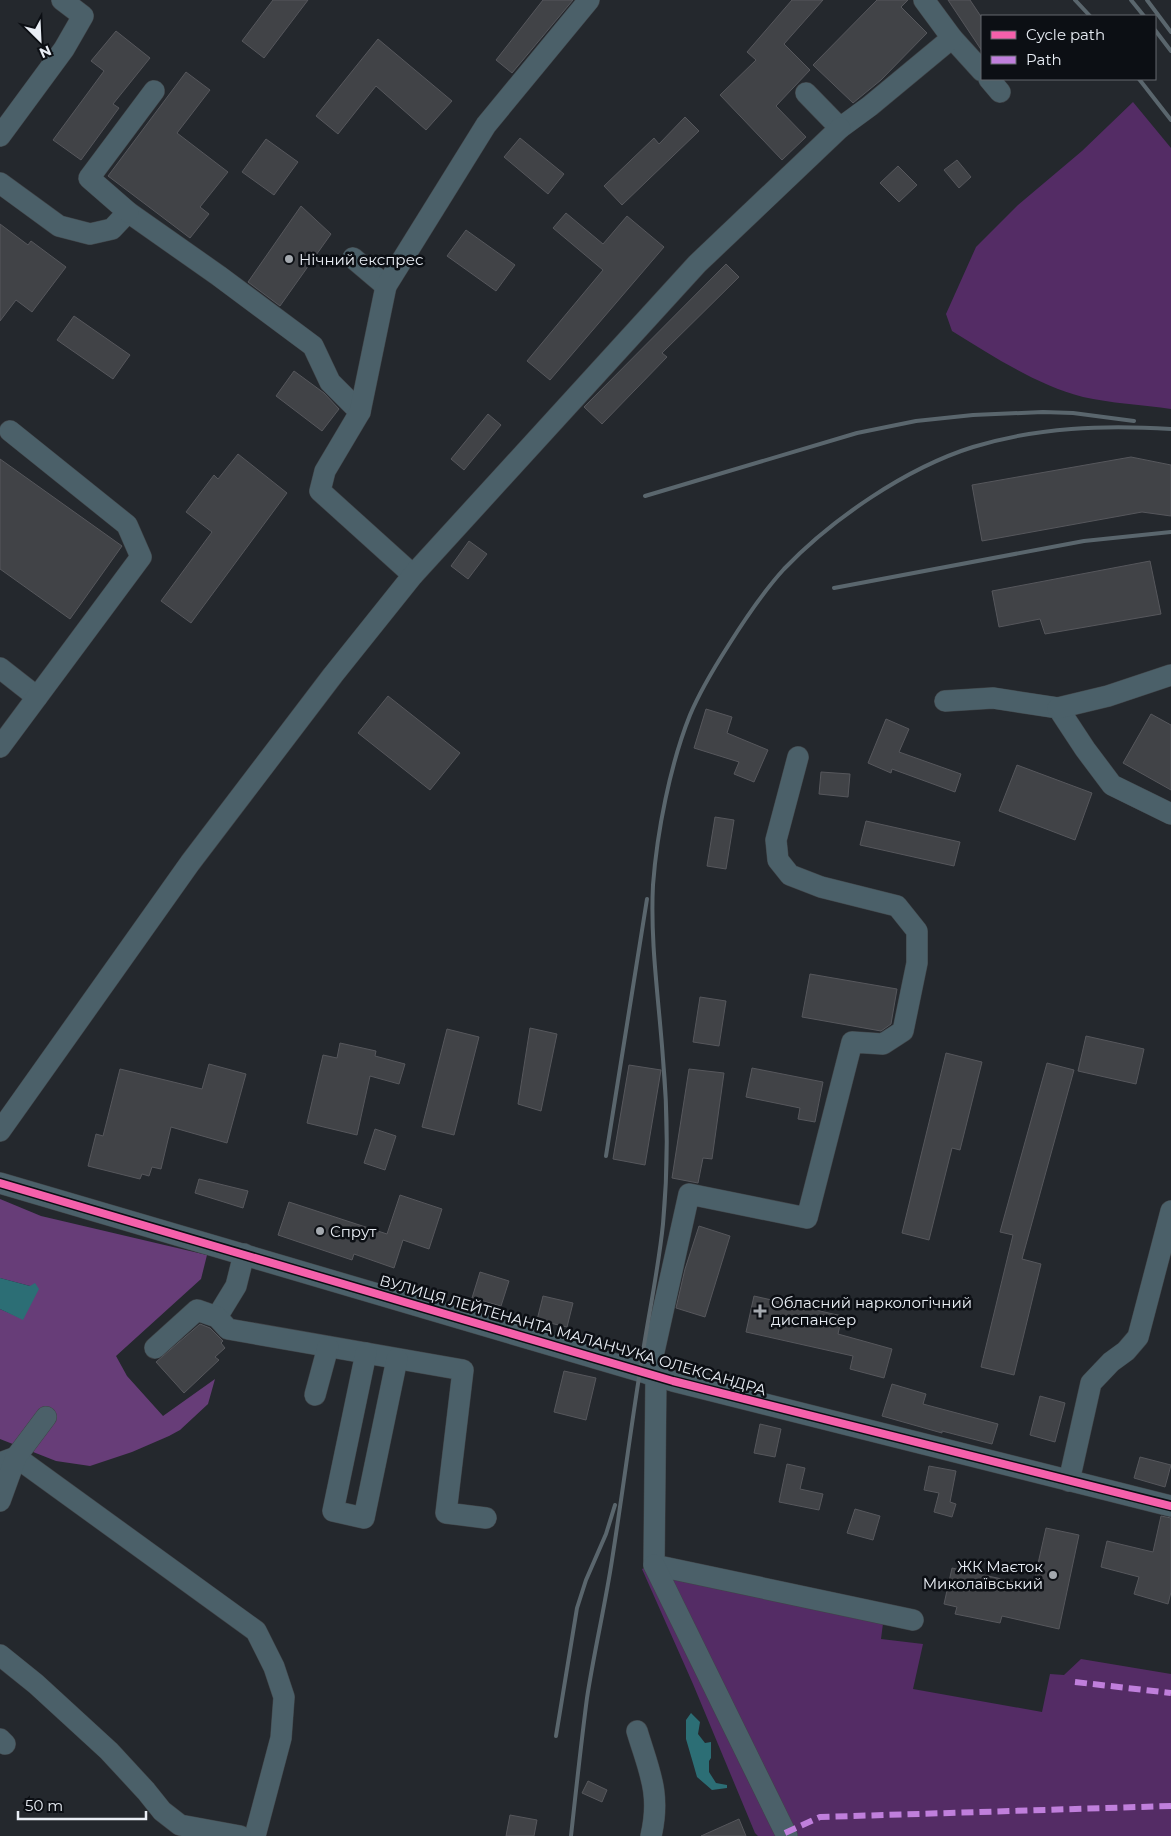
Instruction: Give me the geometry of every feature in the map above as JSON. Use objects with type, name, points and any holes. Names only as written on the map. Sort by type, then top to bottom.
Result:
[{"type":"street","points":[[0,136],[64,49],[83,16],[62,0]]},
{"type":"street","points":[[413,575],[320,491],[325,471],[360,412],[386,286],[486,125],[589,0]]},
{"type":"street","points":[[924,0],[952,38],[981,70]]},
{"type":"street","points":[[0,1131],[190,863],[333,675],[413,575],[697,264],[840,128],[870,106],[952,38]]},
{"type":"street","points":[[154,91],[89,178],[128,212],[219,276],[313,346],[330,382],[360,412]]},
{"type":"street","points":[[806,93],[840,128]]},
{"type":"street","points":[[0,183],[59,226],[90,234],[112,229],[128,212]]},
{"type":"street","points":[[353,258],[386,286]]},
{"type":"street","points":[[0,746],[141,557],[127,526],[10,431]]},
{"type":"street","points":[[0,668],[37,697]]},
{"type":"street","points":[[945,700],[993,698],[1058,708],[1108,696],[1162,678],[1171,693]]},
{"type":"street","points":[[1058,708],[1112,785],[1171,814]]},
{"type":"street","points":[[787,1836],[654,1565],[653,1374],[688,1194],[807,1218],[852,1042],[883,1044],[903,1031],[917,963],[917,931],[897,906],[821,887],[790,875],[778,860],[776,840],[798,757]]},
{"type":"street","name":"ВУЛИЦЯ ЛЕЙТЕНАНТА МАЛАНЧУКА ОЛЕКСАНДРА","points":[[0,1183],[653,1374],[1171,1506]]},
{"type":"street","points":[[1069,1481],[1091,1383],[1111,1362],[1126,1351],[1138,1337],[1171,1210]]},
{"type":"street","points":[[218,1317],[236,1286],[244,1254]]},
{"type":"street","points":[[155,1348],[197,1310],[218,1317],[228,1329],[463,1370],[446,1513],[486,1518]]},
{"type":"street","points":[[315,1395],[328,1346]]},
{"type":"street","points":[[366,1353],[333,1511],[364,1518],[398,1359]]},
{"type":"street","points":[[0,1501],[8,1460],[46,1417]]},
{"type":"street","points":[[8,1460],[256,1631],[274,1667],[284,1697],[281,1738],[255,1836]]},
{"type":"street","points":[[654,1565],[913,1620]]},
{"type":"street","points":[[0,1655],[36,1684],[109,1751],[162,1811],[180,1825],[240,1836]]},
{"type":"street","points":[[637,1731],[654,1784],[656,1800],[655,1819],[651,1836]]},
{"type":"shaded area","points":[[1133,102],[1171,148],[1171,409],[1093,399],[1048,385],[999,360],[952,331],[946,314],[976,247],[1018,205],[1082,151]]},
{"type":"shaded area","points":[[0,1199],[41,1216],[207,1255],[201,1279],[116,1356],[127,1376],[163,1416],[215,1379],[208,1404],[180,1430],[132,1452],[90,1466],[56,1461],[0,1439],[0,1309],[23,1319],[30,1286],[0,1278]]},
{"type":"shaded area","points":[[661,1560],[885,1608],[881,1639],[923,1644],[913,1689],[1042,1712],[1050,1674],[1064,1675],[1081,1659],[1171,1674],[1171,1836],[758,1836],[755,1833],[693,1684],[642,1569]]},
{"type":"water","points":[[0,1278],[30,1286],[35,1283],[39,1289],[23,1320],[0,1309]]},
{"type":"water","points":[[691,1713],[700,1722],[698,1734],[705,1743],[711,1742],[709,1772],[716,1783],[727,1785],[727,1788],[712,1790],[697,1777],[686,1739],[686,1720]]},
{"type":"building","points":[[273,0],[308,0],[264,58],[242,41]]},
{"type":"building","points":[[543,0],[573,0],[512,73],[496,60]]},
{"type":"building","points":[[792,0],[823,0],[784,44],[810,70],[776,106],[806,137],[782,160],[720,95],[756,60],[747,52]]},
{"type":"building","points":[[877,0],[908,0],[901,7],[927,33],[881,80],[853,103],[813,65]]},
{"type":"building","points":[[948,0],[970,0],[981,16],[981,50]]},
{"type":"building","points":[[116,31],[150,58],[113,104],[119,108],[81,160],[53,140],[104,71],[91,61]]},
{"type":"building","points":[[378,39],[452,101],[426,130],[376,86],[338,134],[316,116]]},
{"type":"building","points":[[186,72],[210,90],[177,133],[228,172],[200,207],[209,214],[190,238],[108,176]]},
{"type":"building","points":[[685,117],[699,131],[622,205],[604,186],[654,138],[659,144]]},
{"type":"building","points":[[520,138],[564,174],[548,194],[504,157]]},
{"type":"building","points":[[266,139],[298,162],[274,195],[242,172]]},
{"type":"building","points":[[957,160],[971,177],[959,188],[944,170]]},
{"type":"building","points":[[898,166],[917,185],[899,202],[880,183]]},
{"type":"building","name":"Нічний експрес","points":[[301,206],[331,234],[280,306],[248,282]]},
{"type":"building","points":[[566,213],[603,244],[627,216],[664,247],[550,380],[527,361],[603,270],[553,228]]},
{"type":"building","points":[[0,224],[28,245],[31,241],[66,267],[32,312],[16,300],[0,321]]},
{"type":"building","points":[[466,230],[515,265],[496,291],[447,256]]},
{"type":"building","points":[[726,264],[739,277],[662,353],[667,357],[602,424],[584,407]]},
{"type":"building","points":[[74,316],[130,355],[113,379],[57,340]]},
{"type":"building","points":[[294,371],[324,393],[339,409],[322,431],[276,396]]},
{"type":"building","points":[[488,414],[501,425],[464,470],[451,459]]},
{"type":"building","points":[[238,454],[287,493],[191,623],[161,601],[212,532],[186,512],[214,475],[218,479]]},
{"type":"building","points":[[1131,457],[1171,465],[1171,516],[1142,512],[982,541],[972,485]]},
{"type":"building","points":[[0,459],[122,546],[70,619],[0,569]]},
{"type":"building","points":[[469,541],[487,554],[468,579],[451,566]]},
{"type":"building","points":[[1150,561],[1161,614],[1045,634],[1040,619],[999,627],[992,591]]},
{"type":"building","points":[[388,696],[460,753],[430,790],[358,733]]},
{"type":"building","points":[[706,709],[732,717],[727,733],[768,750],[754,782],[734,774],[739,762],[694,748]]},
{"type":"building","points":[[1151,714],[1171,725],[1171,790],[1123,763]]},
{"type":"building","points":[[886,719],[909,729],[899,752],[961,774],[955,792],[892,769],[891,773],[868,763]]},
{"type":"building","points":[[1017,765],[1092,793],[1075,840],[999,811]]},
{"type":"building","points":[[821,772],[850,774],[848,797],[819,794]]},
{"type":"building","points":[[715,817],[734,820],[726,869],[707,866]]},
{"type":"building","points":[[866,821],[960,842],[954,866],[860,845]]},
{"type":"building","points":[[810,974],[897,989],[891,1024],[881,1031],[802,1017]]},
{"type":"building","points":[[700,997],[726,1001],[719,1046],[693,1042]]},
{"type":"building","points":[[530,1028],[557,1034],[541,1111],[518,1104]]},
{"type":"building","points":[[447,1029],[479,1037],[454,1135],[422,1127]]},
{"type":"building","points":[[1086,1036],[1144,1049],[1136,1084],[1078,1071]]},
{"type":"building","points":[[340,1043],[376,1051],[375,1056],[405,1064],[399,1084],[370,1076],[357,1135],[307,1123],[323,1055],[337,1058]]},
{"type":"building","points":[[946,1053],[982,1062],[960,1150],[952,1148],[929,1240],[902,1233]]},
{"type":"building","points":[[1047,1063],[1074,1070],[1022,1259],[1041,1264],[1014,1375],[981,1367],[1013,1235],[1000,1232]]},
{"type":"building","points":[[209,1064],[246,1074],[227,1143],[171,1127],[161,1169],[152,1167],[149,1176],[142,1174],[140,1179],[88,1166],[96,1134],[103,1136],[120,1069],[202,1089]]},
{"type":"building","points":[[629,1065],[661,1070],[645,1165],[613,1159]]},
{"type":"building","points":[[752,1068],[823,1082],[815,1122],[798,1119],[800,1108],[746,1097]]},
{"type":"building","points":[[689,1069],[724,1073],[712,1159],[703,1158],[698,1183],[672,1178]]},
{"type":"building","points":[[375,1129],[396,1136],[385,1170],[364,1163]]},
{"type":"building","points":[[199,1179],[248,1191],[243,1208],[195,1193]]},
{"type":"building","points":[[400,1195],[442,1209],[429,1249],[403,1240],[394,1268],[354,1254],[352,1260],[278,1235],[289,1202],[387,1234]]},
{"type":"building","points":[[699,1226],[730,1236],[705,1317],[676,1308],[685,1269]]},
{"type":"building","points":[[480,1272],[509,1281],[501,1306],[472,1298]]},
{"type":"building","points":[[543,1296],[573,1303],[567,1327],[537,1320]]},
{"type":"building","points":[[754,1296],[842,1316],[838,1334],[892,1349],[884,1378],[850,1369],[853,1356],[746,1332]]},
{"type":"building","points":[[200,1324],[210,1328],[223,1341],[221,1343],[225,1348],[215,1357],[219,1360],[184,1393],[156,1362]]},
{"type":"building","points":[[564,1371],[596,1378],[586,1420],[554,1412]]},
{"type":"building","points":[[892,1384],[926,1394],[923,1404],[998,1424],[992,1444],[942,1431],[942,1433],[882,1416]]},
{"type":"building","points":[[1040,1396],[1065,1403],[1055,1442],[1030,1435]]},
{"type":"building","points":[[760,1424],[781,1429],[775,1457],[754,1453]]},
{"type":"building","points":[[1140,1457],[1171,1465],[1165,1487],[1134,1478]]},
{"type":"building","points":[[787,1464],[805,1468],[800,1489],[823,1494],[819,1510],[779,1502]]},
{"type":"building","points":[[929,1466],[956,1471],[950,1502],[956,1504],[952,1517],[934,1512],[939,1493],[924,1490]]},
{"type":"building","points":[[855,1509],[880,1516],[873,1540],[847,1533]]},
{"type":"building","points":[[1161,1516],[1171,1518],[1171,1592],[1168,1604],[1134,1594],[1139,1577],[1101,1567],[1107,1541],[1153,1552]]},
{"type":"building","name":"ЖК Маєток Миколаївський","points":[[1046,1528],[1079,1535],[1059,1629],[1002,1616],[1000,1623],[955,1614],[957,1607],[944,1604],[952,1568],[1033,1586]]},
{"type":"building","points":[[588,1781],[607,1790],[602,1802],[582,1793]]},
{"type":"building","points":[[510,1815],[537,1820],[534,1836],[506,1836]]},
{"type":"building","points":[[739,1819],[746,1836],[701,1836]]},
{"type":"railway","points":[[1075,0],[1089,15]]},
{"type":"railway","points":[[1131,0],[1143,15]]},
{"type":"railway","points":[[1147,0],[1171,32]]},
{"type":"railway","points":[[1156,31],[1171,51]]},
{"type":"railway","points":[[1140,80],[1171,120]]},
{"type":"railway","points":[[645,496],[857,433],[916,421],[973,415],[1043,412],[1073,413],[1134,421]]},
{"type":"railway","points":[[571,1836],[587,1698],[612,1560],[663,1224],[667,1162],[667,1121],[654,950],[653,885],[666,799],[676,755],[690,715],[698,697],[734,636],[776,578],[803,550],[824,532],[871,497],[896,482],[948,456],[997,440],[1022,435],[1071,429],[1121,427],[1171,429]]},
{"type":"railway","points":[[834,588],[1084,541],[1171,532]]},
{"type":"railway","points":[[606,1156],[647,899]]},
{"type":"railway","points":[[556,1736],[577,1608],[586,1580],[606,1534],[615,1505]]},
{"type":"marked path","points":[[1075,1682],[1171,1693]]},
{"type":"marked path","points":[[785,1833],[820,1817],[1171,1806]]},
{"type":"cycle path","points":[[0,1183],[673,1381],[1171,1506]]},
{"type":"place","name":"Нічний експрес","points":[[289,259]]},
{"type":"place","name":"Спрут","points":[[320,1231]]},
{"type":"place","name":"Обласний наркологічний диспансер","points":[[760,1311]]},
{"type":"place","name":"ЖК Маєток Миколаївський","points":[[1053,1575]]}]
